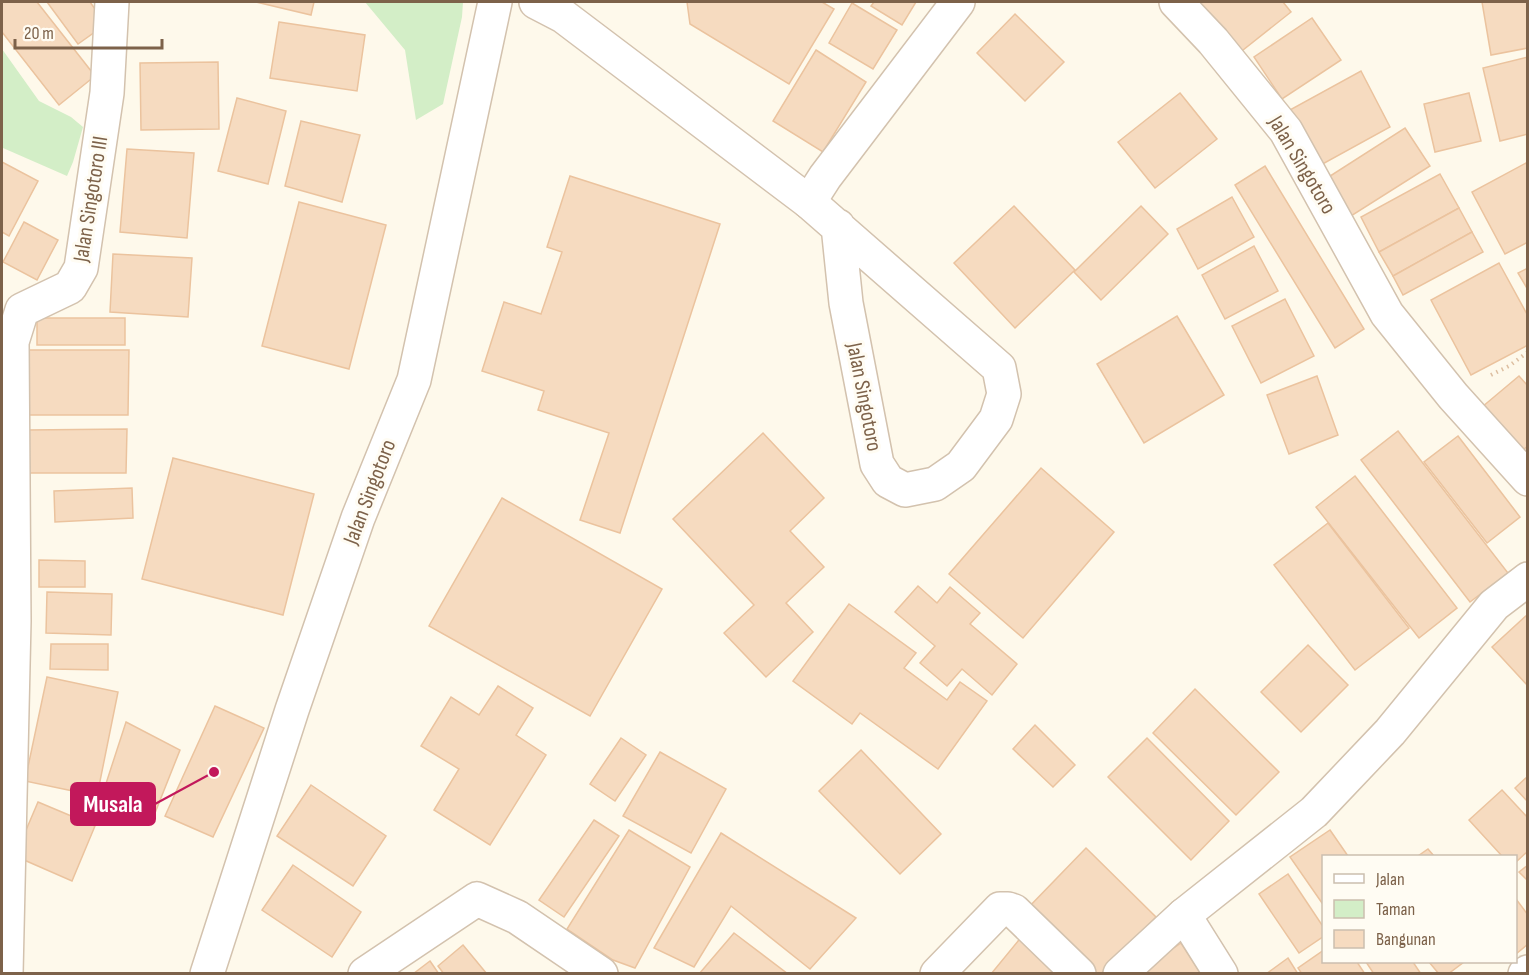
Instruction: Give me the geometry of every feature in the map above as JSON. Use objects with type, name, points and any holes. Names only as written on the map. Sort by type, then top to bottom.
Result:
[{"type":"street","name":"Jalan Singotoro III","points":[[6,974],[14,621],[12,342],[22,310],[70,287],[81,268],[106,93],[112,2]]},
{"type":"street","name":"Jalan Singotoro","points":[[207,974],[292,710],[358,519],[414,380],[495,2]]},
{"type":"street","name":"Jalan Singotoro","points":[[536,2],[563,16],[809,202],[838,226],[999,368],[1004,394],[996,419],[961,466],[935,484],[905,490],[888,481],[877,464],[846,303],[838,226]]},
{"type":"street","points":[[809,202],[825,177],[958,2]]},
{"type":"street","name":"Jalan Singotoro","points":[[1176,2],[1213,41],[1286,131],[1387,314],[1454,396],[1527,478]]},
{"type":"street","points":[[1120,974],[1184,915],[1314,812],[1390,732],[1494,605],[1527,579]]},
{"type":"street","points":[[365,974],[477,899],[517,917],[601,974]]},
{"type":"street","points":[[937,974],[1000,909],[1014,911],[1079,974]]},
{"type":"street","points":[[1184,915],[1221,974]]},
{"type":"green space","points":[[365,2],[463,2],[462,17],[443,104],[416,120],[405,50]]},
{"type":"green space","points":[[2,49],[39,101],[71,117],[83,127],[67,176],[2,149]]},
{"type":"building","points":[[2,2],[37,2],[95,76],[59,105],[2,32]]},
{"type":"building","points":[[47,2],[90,2],[106,24],[78,44]]},
{"type":"building","points":[[256,2],[314,2],[311,15]]},
{"type":"building","points":[[687,2],[822,2],[834,9],[789,84],[690,24]]},
{"type":"building","points":[[874,2],[916,2],[902,25],[871,6]]},
{"type":"building","points":[[1197,2],[1283,2],[1291,12],[1238,54]]},
{"type":"building","points":[[1482,2],[1528,2],[1528,48],[1491,55]]},
{"type":"building","points":[[852,3],[897,30],[873,69],[829,43]]},
{"type":"building","points":[[1015,14],[1064,62],[1025,101],[977,53]]},
{"type":"building","points":[[1312,18],[1341,60],[1282,99],[1254,57]]},
{"type":"building","points":[[279,22],[365,35],[357,91],[270,78]]},
{"type":"building","points":[[816,50],[866,82],[823,152],[773,121]]},
{"type":"building","points":[[1528,57],[1528,134],[1500,141],[1483,68]]},
{"type":"building","points":[[218,62],[219,129],[141,130],[140,63]]},
{"type":"building","points":[[1361,71],[1390,127],[1319,166],[1288,111]]},
{"type":"building","points":[[1180,93],[1217,139],[1155,188],[1118,142]]},
{"type":"building","points":[[1469,93],[1481,141],[1435,152],[1424,104]]},
{"type":"building","points":[[237,98],[286,111],[268,184],[218,171]]},
{"type":"building","points":[[301,121],[360,135],[342,202],[285,186]]},
{"type":"building","points":[[1405,128],[1430,166],[1351,216],[1327,178]]},
{"type":"building","points":[[127,149],[194,153],[187,238],[120,232]]},
{"type":"building","points":[[2,162],[38,181],[9,236],[2,232]]},
{"type":"building","points":[[1526,163],[1528,166],[1528,242],[1505,254],[1472,192]]},
{"type":"building","points":[[1265,166],[1364,329],[1335,348],[1235,185]]},
{"type":"building","points":[[1440,174],[1459,208],[1379,252],[1361,217]]},
{"type":"building","points":[[570,176],[720,224],[620,533],[580,520],[609,433],[538,410],[544,391],[482,371],[504,302],[541,314],[562,252],[547,247]]},
{"type":"building","points":[[1232,197],[1254,237],[1198,269],[1177,229]]},
{"type":"building","points":[[299,202],[386,225],[349,369],[262,346]]},
{"type":"building","points":[[1014,206],[1075,270],[1015,328],[954,263]]},
{"type":"building","points":[[1141,206],[1168,234],[1101,300],[1074,272]]},
{"type":"building","points":[[1459,208],[1472,232],[1393,276],[1379,252]]},
{"type":"building","points":[[24,222],[58,240],[37,280],[3,262]]},
{"type":"building","points":[[1472,232],[1483,252],[1403,295],[1393,276]]},
{"type":"building","points":[[1254,246],[1278,291],[1225,319],[1202,275]]},
{"type":"building","points":[[113,254],[192,258],[188,317],[110,312]]},
{"type":"building","points":[[1499,263],[1528,316],[1528,345],[1471,375],[1431,300]]},
{"type":"building","points":[[1528,268],[1528,290],[1518,273]]},
{"type":"building","points":[[1285,299],[1314,356],[1261,383],[1232,326]]},
{"type":"building","points":[[1177,316],[1224,395],[1144,443],[1097,364]]},
{"type":"building","points":[[37,318],[125,318],[125,345],[37,345]]},
{"type":"building","points":[[29,350],[129,350],[128,415],[28,415]]},
{"type":"building","points":[[1317,376],[1338,435],[1289,454],[1267,395]]},
{"type":"building","points":[[1519,376],[1528,386],[1528,446],[1519,453],[1482,407]]},
{"type":"building","points":[[127,429],[126,473],[26,473],[27,430]]},
{"type":"building","points":[[1398,431],[1508,573],[1470,602],[1361,460]]},
{"type":"building","points":[[763,433],[824,498],[790,531],[824,567],[786,603],[813,632],[766,677],[724,633],[754,605],[673,519]]},
{"type":"building","points":[[1458,436],[1520,517],[1487,543],[1424,462]]},
{"type":"building","points":[[173,458],[314,494],[283,615],[142,579]]},
{"type":"building","points":[[1041,468],[1114,532],[1023,638],[949,574]]},
{"type":"building","points":[[1355,476],[1457,608],[1419,638],[1316,507]]},
{"type":"building","points":[[132,488],[133,518],[55,522],[54,491]]},
{"type":"building","points":[[502,498],[662,589],[590,716],[429,626]]},
{"type":"building","points":[[1328,523],[1409,628],[1355,670],[1274,565]]},
{"type":"building","points":[[39,560],[85,561],[85,587],[39,587]]},
{"type":"building","points":[[918,586],[937,603],[950,587],[980,613],[970,624],[1017,664],[992,695],[962,669],[947,686],[920,663],[935,646],[895,612]]},
{"type":"building","points":[[47,592],[112,594],[111,635],[46,633]]},
{"type":"building","points":[[849,604],[916,653],[904,668],[947,700],[960,682],[987,701],[938,769],[860,713],[852,724],[793,681]]},
{"type":"building","points":[[1528,614],[1528,686],[1492,647]]},
{"type":"building","points":[[51,644],[108,644],[108,670],[50,669]]},
{"type":"building","points":[[1308,645],[1348,685],[1301,732],[1261,692]]},
{"type":"building","points":[[47,677],[118,692],[97,796],[25,781]]},
{"type":"building","points":[[498,686],[533,708],[516,735],[546,755],[490,845],[434,810],[459,769],[421,746],[451,697],[479,715]]},
{"type":"building","points":[[1195,689],[1279,772],[1236,815],[1153,733]]},
{"type":"building","points":[[215,706],[264,728],[213,837],[165,816]]},
{"type":"building","points":[[126,722],[180,750],[151,823],[100,802]]},
{"type":"building","points":[[1035,725],[1075,765],[1053,787],[1013,749]]},
{"type":"building","points":[[621,738],[646,755],[615,801],[590,784]]},
{"type":"building","points":[[1147,738],[1229,821],[1191,860],[1108,777]]},
{"type":"building","points":[[861,750],[941,834],[900,874],[819,791]]},
{"type":"building","points":[[660,752],[726,789],[691,853],[623,816]]},
{"type":"building","points":[[1528,776],[1528,802],[1515,788]]},
{"type":"building","points":[[311,785],[386,836],[353,886],[277,836]]},
{"type":"building","points":[[1502,790],[1528,818],[1528,851],[1517,861],[1517,855],[1501,855],[1469,820]]},
{"type":"building","points":[[38,802],[95,826],[72,881],[15,856]]},
{"type":"building","points":[[594,820],[619,836],[564,917],[539,900]]},
{"type":"building","points":[[629,830],[690,867],[635,968],[613,960],[567,929]]},
{"type":"building","points":[[1330,830],[1347,855],[1322,855],[1322,903],[1290,857]]},
{"type":"building","points":[[721,833],[856,918],[810,969],[731,906],[694,967],[654,948]]},
{"type":"building","points":[[1086,848],[1156,917],[1101,974],[1089,974],[1025,911]]},
{"type":"building","points":[[1428,849],[1433,855],[1419,855]]},
{"type":"building","points":[[293,865],[361,912],[332,957],[262,910]]},
{"type":"building","points":[[1528,865],[1528,881],[1519,872]]},
{"type":"building","points":[[1288,874],[1322,925],[1322,937],[1299,953],[1259,894]]},
{"type":"building","points":[[1517,900],[1528,915],[1528,944],[1517,953]]},
{"type":"building","points":[[734,933],[788,974],[699,974]]},
{"type":"building","points":[[1023,935],[1070,974],[991,974]]},
{"type":"building","points":[[1181,943],[1201,974],[1136,974]]},
{"type":"building","points":[[463,945],[487,974],[444,974],[438,966]]},
{"type":"building","points":[[1322,951],[1322,963],[1358,963],[1365,974],[1302,974],[1298,968]]},
{"type":"building","points":[[1288,958],[1298,974],[1266,974]]},
{"type":"building","points":[[430,961],[439,974],[413,974]]},
{"type":"building","points":[[1367,963],[1414,963],[1421,974],[1374,974]]},
{"type":"building","points":[[1430,963],[1463,963],[1448,974],[1439,974]]},
{"type":"place","name":"Musala","points":[[214,772]]}]
